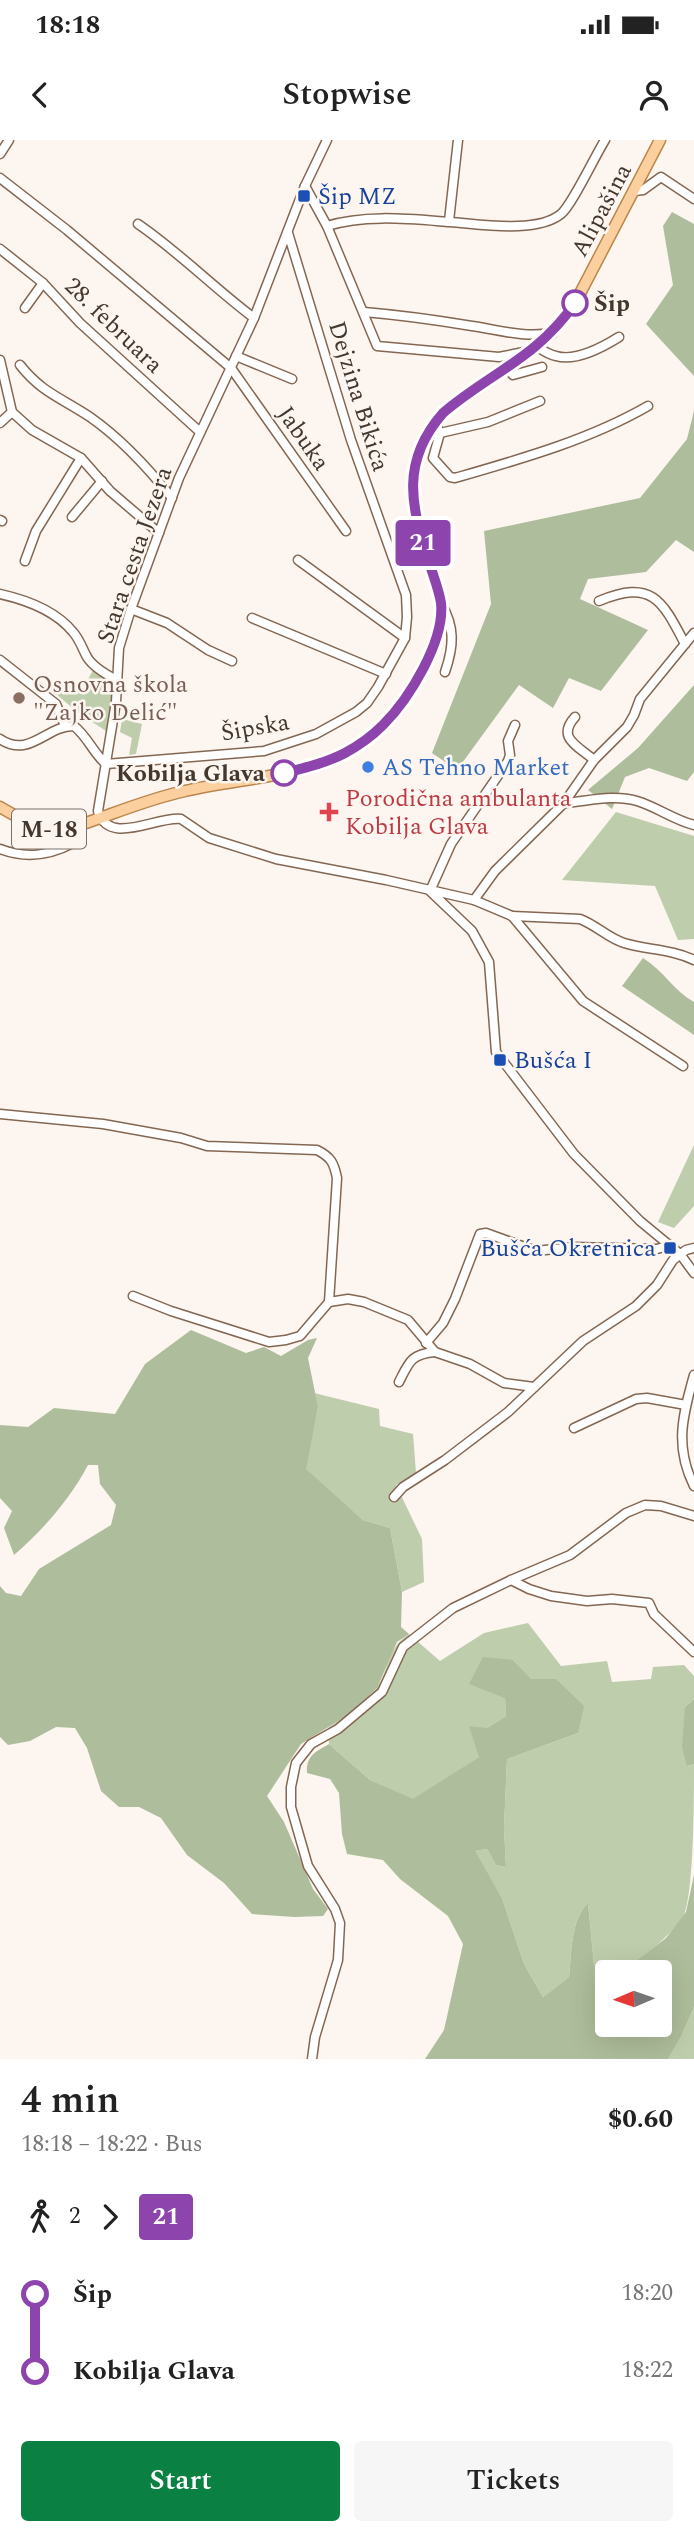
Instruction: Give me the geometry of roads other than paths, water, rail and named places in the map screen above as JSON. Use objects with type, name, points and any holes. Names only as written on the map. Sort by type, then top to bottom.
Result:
[{"type":"main road","name":"Alipašina","points":[[100,819],[182,791],[275,776],[342,755],[384,725],[433,651],[441,617],[441,603],[412,496],[419,452],[435,422],[454,403],[534,348],[552,332],[575,303],[660,140]]},
{"type":"main road","name":"M-18","points":[[0,807],[42,828],[59,830],[100,819]]},
{"type":"street","points":[[0,154],[9,140]]},
{"type":"street","points":[[327,140],[305,186],[327,226],[376,345],[499,356],[534,348],[553,356],[571,356],[601,349],[619,337]]},
{"type":"street","points":[[449,221],[458,140]]},
{"type":"street","points":[[327,226],[340,222],[384,219],[526,225],[543,222],[564,211],[606,140]]},
{"type":"street","points":[[635,191],[643,190],[661,177],[694,199]]},
{"type":"street","name":"Jabuka","points":[[0,178],[67,230],[231,368],[346,531]]},
{"type":"street","name":"Stara cesta Jezera","points":[[100,819],[98,811],[117,680],[119,648],[131,609],[172,498],[254,318],[305,186]]},
{"type":"street","points":[[138,224],[254,318]]},
{"type":"street","name":"Dejzina Bikića","points":[[288,232],[351,440],[397,571]]},
{"type":"street","name":"28. februara","points":[[0,248],[43,283],[80,323],[201,432]]},
{"type":"street","points":[[25,308],[43,283]]},
{"type":"street","points":[[364,312],[514,334],[535,336],[552,332]]},
{"type":"street","points":[[236,355],[292,379]]},
{"type":"street","points":[[0,360],[12,412],[32,430],[81,458],[120,500],[159,533]]},
{"type":"street","points":[[20,365],[34,383],[91,418],[106,431],[136,458],[172,498]]},
{"type":"street","points":[[507,369],[513,374],[519,374],[542,367]]},
{"type":"street","points":[[440,433],[488,422],[540,401]]},
{"type":"street","points":[[435,422],[440,433],[433,458],[450,477],[455,478],[519,460],[615,425],[648,406]]},
{"type":"street","points":[[0,423],[12,412]]},
{"type":"street","points":[[25,561],[36,531],[81,458]]},
{"type":"street","points":[[72,517],[102,481]]},
{"type":"street","points":[[298,560],[405,638]]},
{"type":"street","name":"Šipska","points":[[106,764],[264,751],[293,743],[356,712],[367,703],[405,638],[406,595],[397,571]]},
{"type":"street","points":[[599,601],[622,591],[645,593],[659,600],[685,644]]},
{"type":"street","points":[[0,594],[30,601],[61,621],[76,635],[87,658],[97,668],[117,680]]},
{"type":"street","points":[[441,603],[452,629],[452,651],[445,672]]},
{"type":"street","points":[[131,609],[167,623],[208,650],[232,661]]},
{"type":"street","points":[[252,618],[386,674]]},
{"type":"street","points":[[474,900],[495,871],[564,803],[594,760],[626,727],[640,699],[694,634]]},
{"type":"street","points":[[0,660],[56,704],[65,726]]},
{"type":"street","points":[[575,717],[566,733],[568,738],[594,760]]},
{"type":"street","points":[[430,891],[451,844],[509,761],[508,741],[515,725]]},
{"type":"street","points":[[0,739],[13,744],[34,743],[55,728],[75,726],[85,734],[106,764]]},
{"type":"street","points":[[564,803],[597,801],[613,796],[639,801],[694,825]]},
{"type":"street","points":[[100,819],[109,827],[120,828],[181,819],[209,838],[276,859],[474,900],[512,916],[580,919],[624,943],[694,960]]},
{"type":"street","points":[[0,849],[32,856],[56,852],[73,843],[76,835],[74,827]]},
{"type":"street","points":[[430,891],[472,932],[489,962],[496,1052],[573,1154],[640,1221],[680,1254],[694,1273]]},
{"type":"street","points":[[512,916],[583,1001],[683,1066]]},
{"type":"street","points":[[0,1114],[103,1124],[181,1138],[207,1146],[317,1150],[326,1154],[333,1162],[337,1178],[329,1302],[300,1336],[269,1342],[133,1296]]},
{"type":"street","points":[[426,1343],[443,1323],[456,1299],[480,1234],[486,1233],[536,1251],[573,1247],[657,1250],[670,1245]]},
{"type":"street","points":[[394,1497],[403,1487],[445,1460],[508,1412],[583,1341],[636,1306],[657,1285],[680,1254],[694,1248]]},
{"type":"street","points":[[329,1302],[348,1299],[364,1302],[408,1320],[435,1352],[470,1364],[504,1383],[534,1387]]},
{"type":"street","points":[[399,1382],[410,1361],[416,1356],[435,1352]]},
{"type":"street","points":[[694,1375],[681,1435],[682,1448],[694,1486]]},
{"type":"street","points":[[574,1428],[636,1399],[647,1398],[686,1405]]},
{"type":"street","points":[[312,2059],[315,2037],[338,1960],[340,1923],[335,1909],[308,1866],[291,1807],[291,1787],[296,1763],[311,1744],[338,1729],[382,1692],[403,1647],[453,1608],[570,1555],[626,1513],[645,1505],[661,1506],[694,1516]]},
{"type":"street","points":[[512,1580],[551,1596],[587,1601],[612,1599],[649,1603],[654,1614],[694,1652]]},
{"type":"place","name":"Šip MZ","points":[[304,196]]},
{"type":"place","name":"Šip","points":[[575,303]]},
{"type":"place","name":"Osnovna škola \"Zajko Delić\"","points":[[19,698]]},
{"type":"place","name":"AS Tehno Market","points":[[368,767]]},
{"type":"place","name":"Kobilja Glava","points":[[284,773]]},
{"type":"place","name":"Porodična ambulanta Kobilja Glava","points":[[329,812]]},
{"type":"place","name":"Bušća I","points":[[500,1060]]},
{"type":"place","name":"Bušća Okretnica","points":[[670,1248]]}]
